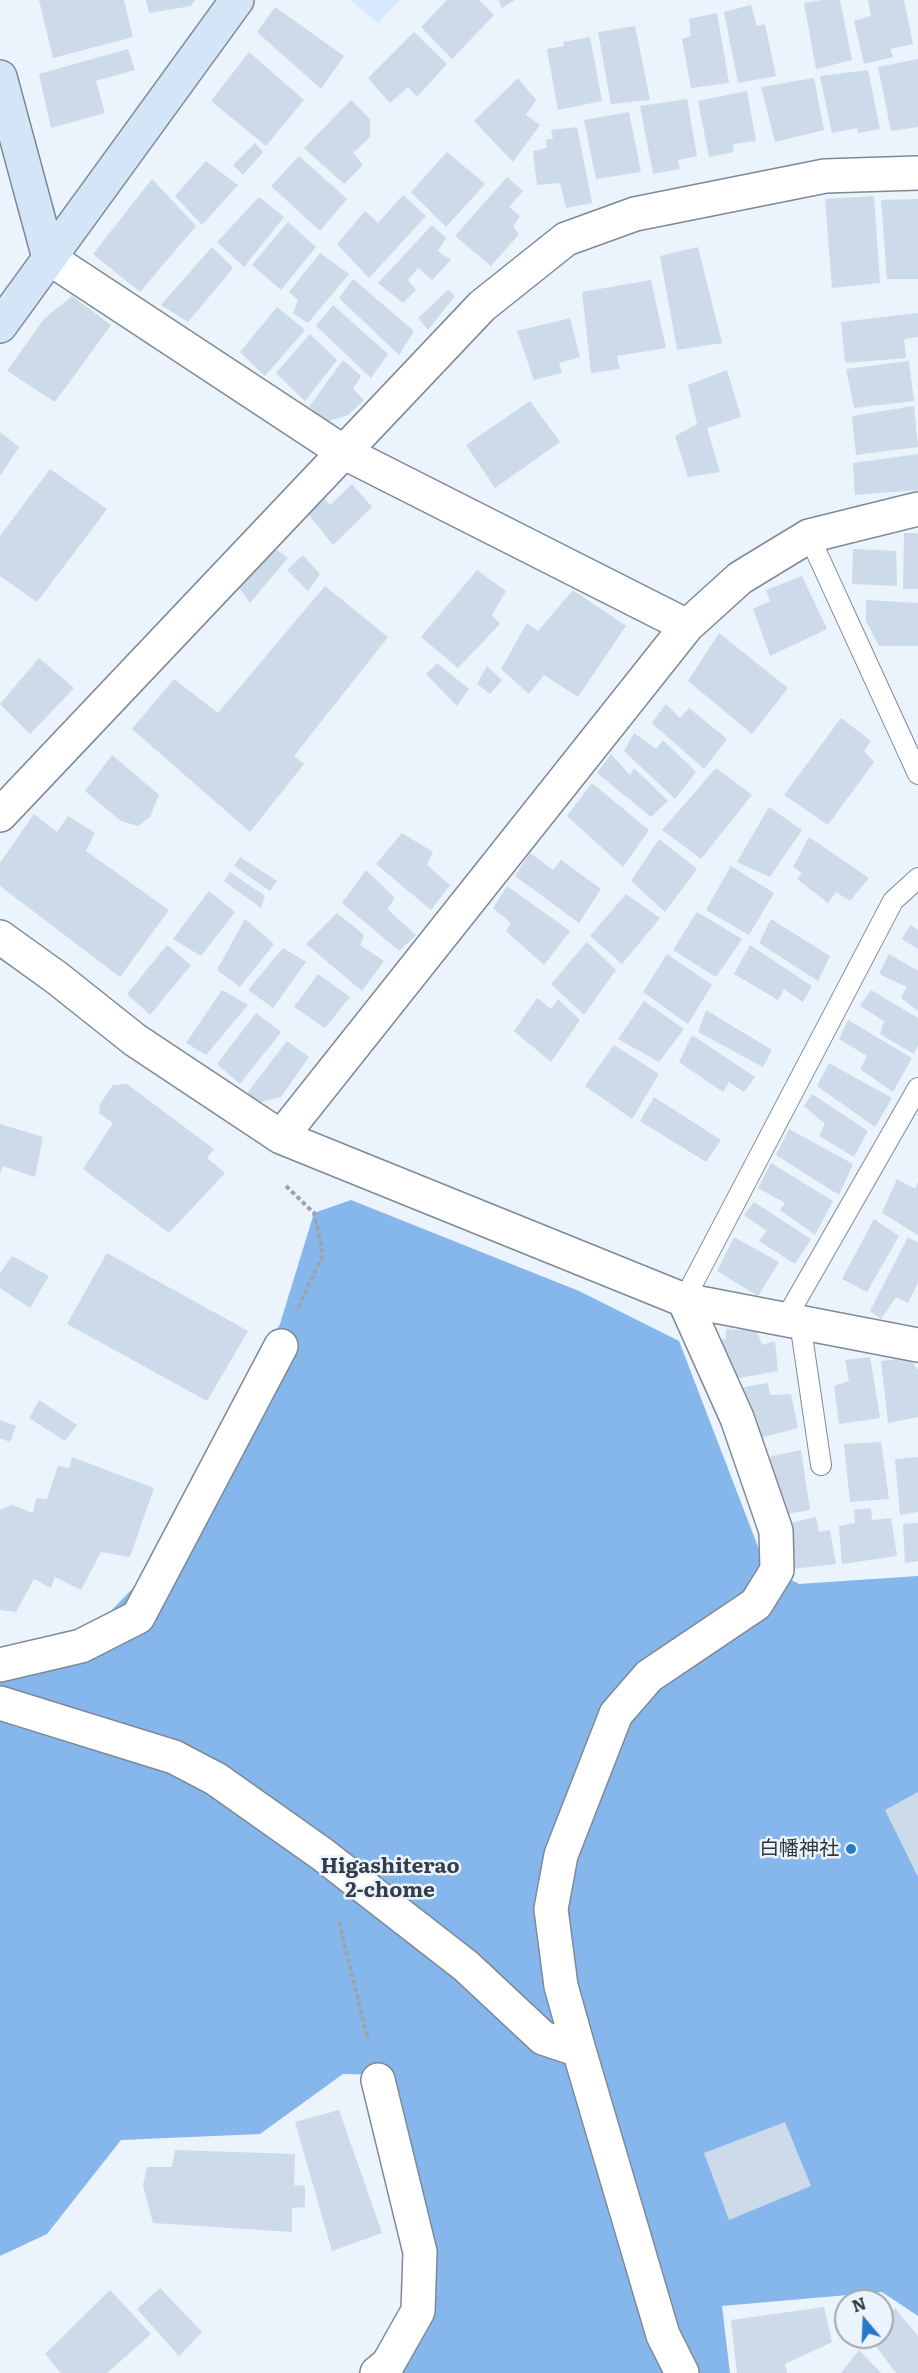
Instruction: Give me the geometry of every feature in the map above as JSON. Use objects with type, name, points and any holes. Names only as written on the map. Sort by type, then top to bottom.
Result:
[{"type":"street","points":[[0,326],[237,0]]},
{"type":"street","points":[[0,77],[49,258],[345,453],[687,626]]},
{"type":"street","points":[[0,815],[482,306],[566,239],[635,214],[825,176],[918,173]]},
{"type":"street","points":[[281,1137],[687,626],[740,578],[809,536],[918,509]]},
{"type":"street","points":[[0,937],[57,978],[135,1040],[281,1137],[684,1300],[918,1345]]},
{"type":"street","points":[[682,2373],[663,2335],[579,2050],[561,1986],[551,1909],[561,1855],[616,1714],[649,1676],[756,1604],[777,1570],[776,1531],[737,1418],[684,1300]]},
{"type":"street","points":[[0,1665],[81,1646],[138,1617],[281,1346]]},
{"type":"street","points":[[0,1703],[174,1757],[216,1779],[322,1854],[466,1966],[543,2038],[579,2050]]},
{"type":"street","points":[[377,2373],[388,2364],[418,2311],[420,2252],[378,2080]]},
{"type":"lane","points":[[809,536],[918,774]]},
{"type":"lane","points":[[684,1300],[893,901],[918,878]]},
{"type":"lane","points":[[821,1465],[792,1321],[918,1088]]},
{"type":"path","points":[[281,1137],[278,1179],[314,1213],[323,1254],[281,1346]]},
{"type":"path","points":[[322,1854],[378,2080]]},
{"type":"shaded area","points":[[350,0],[400,0],[378,23]]},
{"type":"shaded area","points":[[351,1200],[579,1291],[679,1341],[765,1565],[799,1584],[918,1576],[918,2316],[894,2300],[894,2289],[834,2289],[834,2296],[722,2306],[730,2373],[393,2373],[418,2328],[388,2075],[343,2074],[260,2134],[121,2140],[47,2234],[0,2256],[0,1661],[106,1616],[137,1584],[280,1324],[314,1213]]},
{"type":"building","points":[[39,0],[124,0],[133,37],[53,58]]},
{"type":"building","points":[[146,0],[195,0],[191,6],[149,13]]},
{"type":"building","points":[[447,0],[479,0],[494,15],[452,59],[421,27]]},
{"type":"building","points":[[498,0],[515,0],[502,8]]},
{"type":"building","points":[[840,0],[852,60],[816,69],[804,3]]},
{"type":"building","points":[[868,0],[904,0],[913,44],[890,49],[893,57],[864,64],[854,21],[871,16]]},
{"type":"building","points":[[751,5],[757,26],[765,24],[776,76],[738,83],[724,12]]},
{"type":"building","points":[[275,7],[344,56],[321,89],[257,32]]},
{"type":"building","points":[[717,13],[729,83],[691,88],[682,39],[691,36],[689,19]]},
{"type":"building","points":[[635,26],[650,100],[611,104],[598,32]]},
{"type":"building","points":[[414,32],[447,64],[417,97],[408,87],[390,103],[368,78]]},
{"type":"building","points":[[590,37],[602,101],[558,110],[547,49],[564,46],[563,42]]},
{"type":"building","points":[[128,49],[135,70],[96,81],[105,113],[51,128],[39,74]]},
{"type":"building","points":[[249,52],[304,100],[266,146],[211,101]]},
{"type":"building","points":[[918,59],[918,127],[891,131],[878,67]]},
{"type":"building","points":[[868,70],[880,129],[858,133],[857,128],[832,133],[820,76]]},
{"type":"building","points":[[518,78],[536,100],[526,115],[540,125],[513,162],[474,121]]},
{"type":"building","points":[[814,78],[824,130],[775,142],[761,87]]},
{"type":"building","points":[[747,91],[756,141],[733,144],[734,152],[709,157],[698,101]]},
{"type":"building","points":[[687,99],[697,156],[678,160],[680,169],[653,174],[640,106]]},
{"type":"building","points":[[351,100],[370,119],[370,137],[353,153],[363,165],[344,184],[304,148]]},
{"type":"building","points":[[629,112],[641,172],[596,179],[584,120]]},
{"type":"building","points":[[577,127],[592,203],[566,208],[560,183],[537,185],[533,151],[547,148],[546,139],[553,139],[551,130]]},
{"type":"building","points":[[255,143],[263,152],[243,175],[233,165]]},
{"type":"building","points":[[447,152],[485,184],[446,227],[411,192]]},
{"type":"building","points":[[299,156],[347,199],[320,231],[271,186]]},
{"type":"building","points":[[206,161],[238,185],[202,225],[175,196]]},
{"type":"building","points":[[507,177],[523,191],[509,207],[520,216],[513,227],[519,234],[491,266],[455,236]]},
{"type":"building","points":[[152,179],[196,226],[140,292],[93,254]]},
{"type":"building","points":[[403,195],[426,216],[369,278],[337,244],[365,211],[378,223]]},
{"type":"building","points":[[874,196],[880,283],[832,288],[825,199]]},
{"type":"building","points":[[259,197],[284,217],[244,267],[217,242]]},
{"type":"building","points":[[918,199],[918,279],[887,279],[881,200]]},
{"type":"building","points":[[288,222],[316,247],[281,290],[252,265]]},
{"type":"building","points":[[432,225],[446,238],[438,251],[451,260],[432,280],[418,268],[408,280],[416,290],[403,303],[378,283]]},
{"type":"building","points":[[212,247],[233,268],[188,322],[161,305]]},
{"type":"building","points":[[698,247],[722,343],[677,350],[660,256]]},
{"type":"building","points":[[320,253],[349,274],[308,323],[293,313],[298,300],[289,292]]},
{"type":"building","points":[[353,279],[414,331],[399,355],[339,298]]},
{"type":"building","points":[[651,280],[666,348],[617,356],[620,369],[591,373],[582,292]]},
{"type":"building","points":[[448,290],[455,296],[428,330],[418,318]]},
{"type":"building","points":[[72,296],[111,325],[55,402],[7,371],[44,319]]},
{"type":"building","points":[[333,305],[388,354],[371,378],[316,326]]},
{"type":"building","points":[[277,307],[305,330],[265,376],[240,352]]},
{"type":"building","points":[[918,313],[918,337],[904,339],[906,358],[845,363],[841,322]]},
{"type":"building","points":[[570,318],[580,357],[559,363],[562,373],[534,380],[517,331]]},
{"type":"building","points":[[310,334],[337,360],[305,401],[276,373]]},
{"type":"building","points":[[343,360],[361,376],[353,389],[364,400],[348,415],[326,422],[309,407]]},
{"type":"building","points":[[909,361],[914,401],[854,408],[846,369]]},
{"type":"building","points":[[727,370],[741,417],[707,428],[720,472],[688,477],[675,436],[697,424],[688,385]]},
{"type":"building","points":[[530,401],[560,442],[495,488],[466,445]]},
{"type":"building","points":[[914,406],[918,447],[856,455],[852,416]]},
{"type":"building","points":[[0,432],[19,447],[0,476]]},
{"type":"building","points":[[918,454],[918,490],[855,495],[853,463]]},
{"type":"building","points":[[50,469],[107,509],[37,602],[0,576],[0,536]]},
{"type":"building","points":[[352,484],[372,507],[333,545],[308,514],[322,496],[330,505]]},
{"type":"building","points":[[904,533],[918,533],[918,589],[903,589]]},
{"type":"building","points":[[273,547],[288,558],[250,603],[238,586]]},
{"type":"building","points":[[853,549],[896,551],[897,586],[852,584]]},
{"type":"building","points":[[303,555],[320,574],[308,591],[287,570]]},
{"type":"building","points":[[477,570],[506,591],[492,615],[500,624],[458,668],[421,637]]},
{"type":"building","points":[[802,576],[827,629],[770,656],[753,609],[770,601],[766,590]]},
{"type":"building","points":[[325,586],[388,637],[294,756],[304,764],[250,832],[132,729],[174,679],[218,713]]},
{"type":"building","points":[[573,590],[626,626],[578,697],[544,675],[529,694],[501,669],[527,623],[538,631]]},
{"type":"building","points":[[866,600],[918,603],[918,646],[879,646],[866,621]]},
{"type":"building","points":[[719,633],[788,688],[752,734],[688,681]]},
{"type":"building","points":[[39,658],[74,688],[30,734],[0,704]]},
{"type":"building","points":[[437,663],[469,689],[457,706],[426,674]]},
{"type":"building","points":[[487,666],[502,680],[490,694],[477,684]]},
{"type":"building","points":[[666,704],[680,718],[689,708],[727,739],[704,769],[652,723]]},
{"type":"building","points":[[841,718],[871,741],[864,751],[874,762],[828,825],[784,795]]},
{"type":"building","points":[[634,733],[656,749],[663,740],[696,772],[675,799],[624,751]]},
{"type":"building","points":[[611,754],[630,775],[634,768],[668,801],[651,817],[597,773]]},
{"type":"building","points":[[112,755],[159,795],[150,817],[138,826],[121,821],[85,791]]},
{"type":"building","points":[[716,768],[752,795],[701,859],[662,830]]},
{"type":"building","points":[[592,783],[649,830],[623,867],[567,816]]},
{"type":"building","points":[[769,807],[802,830],[770,877],[737,862]]},
{"type":"building","points":[[34,814],[57,832],[68,816],[95,833],[86,851],[169,910],[120,977],[0,886],[0,863]]},
{"type":"building","points":[[402,833],[433,852],[427,865],[450,885],[431,910],[376,864]]},
{"type":"building","points":[[809,837],[869,878],[850,901],[836,892],[828,903],[797,879],[802,873],[793,867]]},
{"type":"building","points":[[659,839],[697,869],[665,912],[631,881]]},
{"type":"building","points":[[530,853],[553,870],[561,860],[601,889],[579,923],[515,876]]},
{"type":"building","points":[[240,857],[277,881],[270,891],[234,866]]},
{"type":"building","points":[[731,866],[774,893],[749,935],[706,910]]},
{"type":"building","points":[[366,870],[395,898],[387,909],[416,935],[399,951],[342,903]]},
{"type":"building","points":[[230,872],[265,896],[261,908],[224,881]]},
{"type":"building","points":[[507,886],[570,931],[544,965],[506,931],[511,923],[493,908]]},
{"type":"building","points":[[209,891],[235,912],[201,956],[173,939]]},
{"type":"building","points":[[626,894],[660,918],[622,964],[590,936]]},
{"type":"building","points":[[697,912],[742,939],[716,977],[673,950]]},
{"type":"building","points":[[337,913],[364,935],[360,945],[384,961],[362,991],[306,944]]},
{"type":"building","points":[[245,919],[274,944],[240,987],[217,970]]},
{"type":"building","points":[[771,919],[830,956],[818,981],[759,943]]},
{"type":"building","points":[[910,925],[918,930],[918,949],[902,939]]},
{"type":"building","points":[[587,942],[616,970],[584,1015],[551,984]]},
{"type":"building","points":[[167,945],[191,965],[150,1015],[127,994]]},
{"type":"building","points":[[750,945],[812,986],[803,1002],[784,989],[778,1000],[734,974]]},
{"type":"building","points":[[283,948],[306,962],[273,1008],[248,990]]},
{"type":"building","points":[[667,954],[712,985],[688,1024],[643,992]]},
{"type":"building","points":[[889,954],[918,971],[918,1011],[901,998],[907,987],[879,974]]},
{"type":"building","points":[[318,974],[350,997],[325,1028],[294,1007]]},
{"type":"building","points":[[222,990],[248,1005],[206,1055],[186,1043]]},
{"type":"building","points":[[871,990],[918,1018],[918,1045],[914,1054],[880,1034],[884,1021],[860,1006]]},
{"type":"building","points":[[537,998],[551,1009],[558,999],[580,1020],[551,1062],[514,1031]]},
{"type":"building","points":[[644,1001],[684,1029],[659,1062],[618,1039]]},
{"type":"building","points":[[706,1010],[772,1050],[763,1067],[698,1032]]},
{"type":"building","points":[[256,1013],[281,1032],[240,1084],[217,1064]]},
{"type":"building","points":[[848,1020],[912,1058],[893,1092],[860,1069],[867,1056],[839,1039]]},
{"type":"building","points":[[692,1035],[755,1077],[744,1092],[729,1082],[723,1092],[679,1062]]},
{"type":"building","points":[[287,1041],[309,1057],[281,1097],[257,1103],[245,1096]]},
{"type":"building","points":[[614,1045],[659,1074],[632,1119],[585,1086]]},
{"type":"building","points":[[829,1063],[892,1098],[875,1127],[817,1086]]},
{"type":"building","points":[[127,1084],[214,1149],[207,1158],[225,1173],[169,1233],[83,1169],[113,1123],[99,1113],[100,1104],[113,1085]]},
{"type":"building","points":[[812,1094],[868,1131],[854,1157],[819,1136],[825,1124],[804,1106]]},
{"type":"building","points":[[654,1097],[721,1140],[706,1162],[640,1121]]},
{"type":"building","points":[[0,1124],[43,1137],[35,1177],[3,1166],[0,1173]]},
{"type":"building","points":[[789,1129],[853,1164],[839,1195],[776,1155]]},
{"type":"building","points":[[771,1163],[833,1201],[815,1235],[780,1210],[785,1203],[758,1188]]},
{"type":"building","points":[[897,1179],[915,1189],[918,1182],[918,1235],[882,1213]]},
{"type":"building","points":[[754,1202],[811,1239],[795,1264],[759,1241],[767,1231],[744,1215]]},
{"type":"building","points":[[874,1219],[899,1236],[867,1292],[842,1279]]},
{"type":"building","points":[[734,1237],[779,1262],[758,1296],[717,1271]]},
{"type":"building","points":[[908,1237],[918,1243],[918,1283],[908,1303],[896,1297],[881,1319],[870,1311]]},
{"type":"building","points":[[107,1253],[248,1331],[207,1401],[67,1324]]},
{"type":"building","points":[[12,1256],[49,1276],[30,1308],[0,1288],[0,1273]]},
{"type":"building","points":[[726,1329],[757,1331],[762,1345],[775,1341],[778,1371],[728,1380],[717,1341],[726,1339]]},
{"type":"building","points":[[870,1357],[880,1418],[839,1424],[834,1386],[849,1381],[845,1360]]},
{"type":"building","points":[[909,1358],[918,1370],[918,1417],[888,1423],[881,1361]]},
{"type":"building","points":[[768,1383],[770,1395],[791,1394],[798,1428],[753,1440],[739,1388]]},
{"type":"building","points":[[39,1400],[77,1425],[65,1441],[29,1418]]},
{"type":"building","points":[[0,1420],[16,1426],[10,1442],[0,1438]]},
{"type":"building","points":[[881,1442],[889,1499],[850,1502],[844,1444]]},
{"type":"building","points":[[801,1450],[810,1510],[779,1515],[764,1458]]},
{"type":"building","points":[[72,1457],[154,1488],[130,1557],[101,1552],[81,1590],[55,1577],[51,1588],[34,1579],[16,1612],[0,1610],[0,1510],[12,1505],[33,1513],[36,1498],[47,1499],[58,1466],[69,1468]]},
{"type":"building","points":[[918,1457],[918,1512],[900,1515],[895,1459]]},
{"type":"building","points":[[871,1508],[872,1520],[891,1518],[897,1556],[842,1564],[839,1526],[855,1523],[854,1510]]},
{"type":"building","points":[[816,1517],[819,1532],[830,1530],[836,1564],[792,1569],[785,1524]]},
{"type":"building","points":[[918,1523],[918,1561],[905,1563],[903,1524]]},
{"type":"building","points":[[918,1792],[918,1877],[885,1810]]},
{"type":"building","points":[[339,2110],[382,2233],[332,2251],[295,2122]]},
{"type":"building","points":[[785,2122],[811,2186],[729,2220],[704,2153]]},
{"type":"building","points":[[175,2150],[295,2154],[294,2185],[305,2186],[305,2207],[292,2208],[292,2232],[153,2223],[143,2185],[147,2167],[172,2167]]},
{"type":"building","points":[[160,2288],[202,2332],[179,2356],[137,2309]]},
{"type":"building","points":[[110,2290],[151,2334],[107,2373],[61,2373],[45,2354]]},
{"type":"building","points":[[824,2307],[832,2342],[785,2364],[787,2373],[737,2373],[731,2320]]},
{"type":"building","points":[[894,2309],[918,2336],[918,2373],[896,2373],[878,2349],[894,2349]]},
{"type":"building","points":[[859,2350],[881,2373],[841,2373]]},
{"type":"place","name":"白幡神社","points":[[851,1849]]},
{"type":"district","name":"Higashiterao 2-chome","points":[[390,1879]]}]
